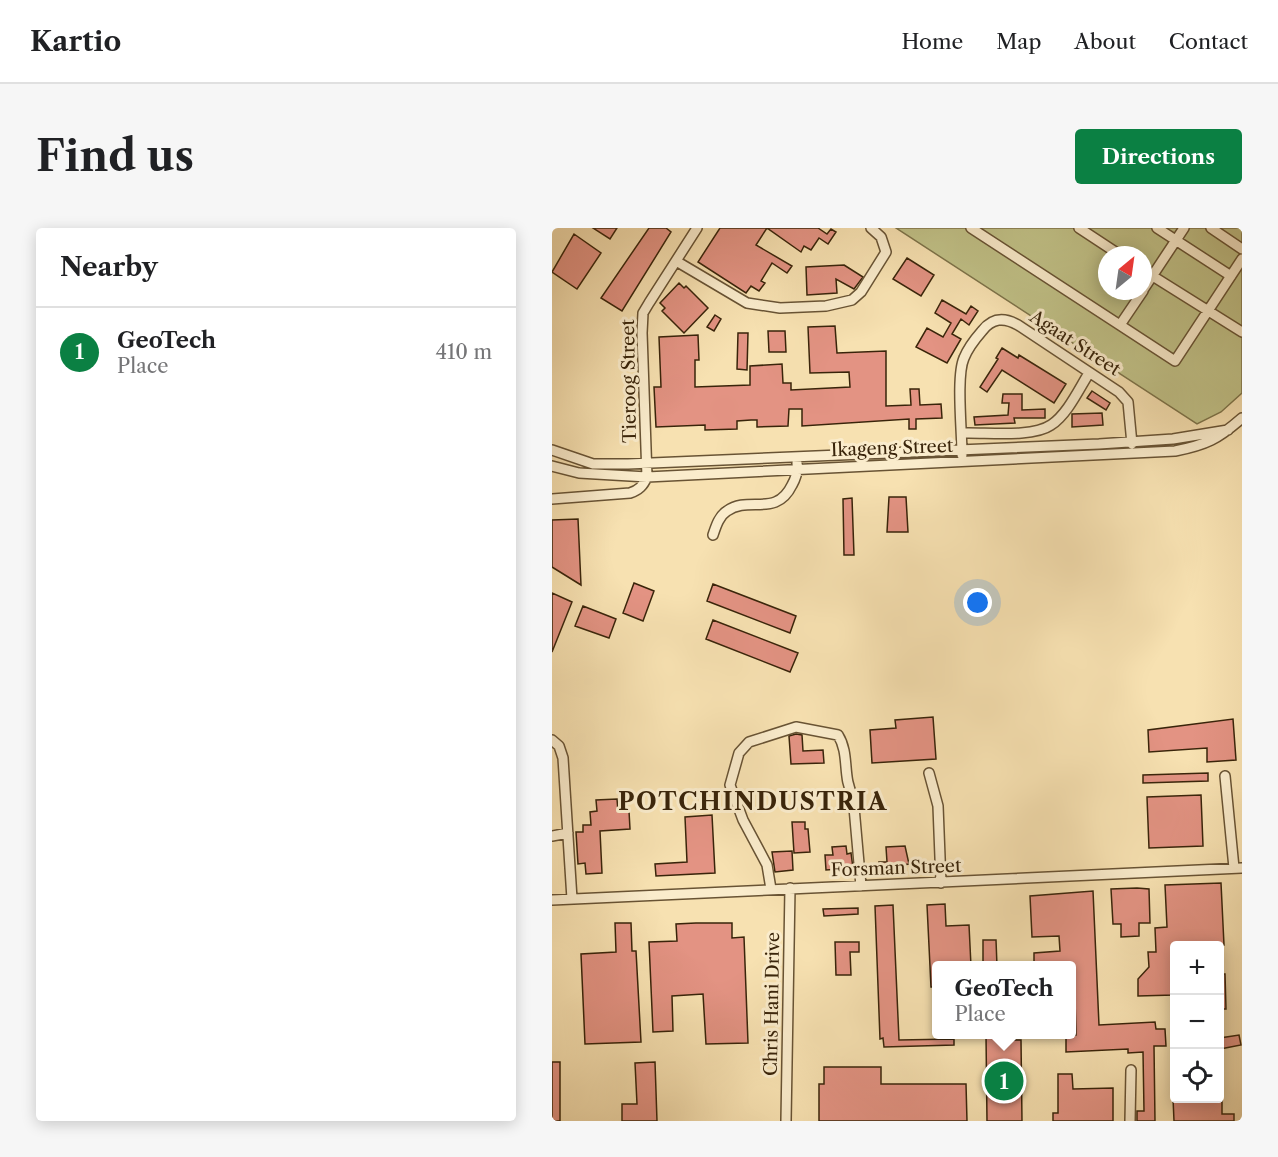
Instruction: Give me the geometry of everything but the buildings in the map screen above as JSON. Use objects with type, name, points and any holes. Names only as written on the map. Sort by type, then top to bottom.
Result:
[{"type":"street","name":"Tieroog Street","points":[[647,477],[642,322],[649,303],[697,228]]},
{"type":"street","points":[[676,261],[736,298],[757,307],[841,304],[861,292],[886,252],[881,237],[871,228]]},
{"type":"street","points":[[971,228],[1175,361],[1242,259]]},
{"type":"street","points":[[1079,228],[1106,246]]},
{"type":"street","points":[[1157,228],[1231,276]]},
{"type":"street","points":[[1184,228],[1152,276],[1242,332]]},
{"type":"street","points":[[1211,228],[1242,249]]},
{"type":"street","points":[[1120,325],[1137,300]]},
{"type":"street","name":"Agaat Street","points":[[962,461],[960,374],[963,359],[983,329],[995,320],[1010,320],[1125,398],[1129,408],[1133,453]]},
{"type":"street","points":[[963,433],[1026,432],[1046,428],[1057,420],[1089,373]]},
{"type":"street","name":"Ikageng Street","points":[[552,466],[579,473],[647,477],[1175,451],[1202,446],[1217,439],[1242,419]]},
{"type":"street","name":"Ikageng Street","points":[[552,450],[593,464],[647,463],[962,451],[1181,438],[1228,430]]},
{"type":"street","points":[[713,535],[720,518],[727,511],[735,507],[775,503],[784,498],[795,479],[798,468],[797,457]]},
{"type":"street","points":[[754,459],[754,470]]},
{"type":"street","points":[[552,499],[630,493],[640,489],[647,477]]},
{"type":"street","points":[[771,889],[767,865],[742,820],[730,785],[739,753],[749,742],[796,727],[838,735],[844,745],[848,787],[853,796],[861,886]]},
{"type":"street","points":[[552,740],[559,746],[563,758],[572,899]]},
{"type":"street","points":[[929,773],[938,806],[941,883]]},
{"type":"street","points":[[1225,776],[1238,868]]},
{"type":"street","points":[[552,836],[568,833]]},
{"type":"street","name":"Forsman Street","points":[[552,900],[1238,868]]},
{"type":"street","name":"Chris Hani Drive","points":[[786,1121],[790,888]]},
{"type":"street","points":[[1130,1121],[1131,1070]]},
{"type":"green space","points":[[896,228],[1242,228],[1242,393],[1221,412],[1197,424]]},
{"type":"place","name":"GeoTech","points":[[1004,1081]]},
{"type":"district","name":"POTCHINDUSTRIA","points":[[753,802]]}]
